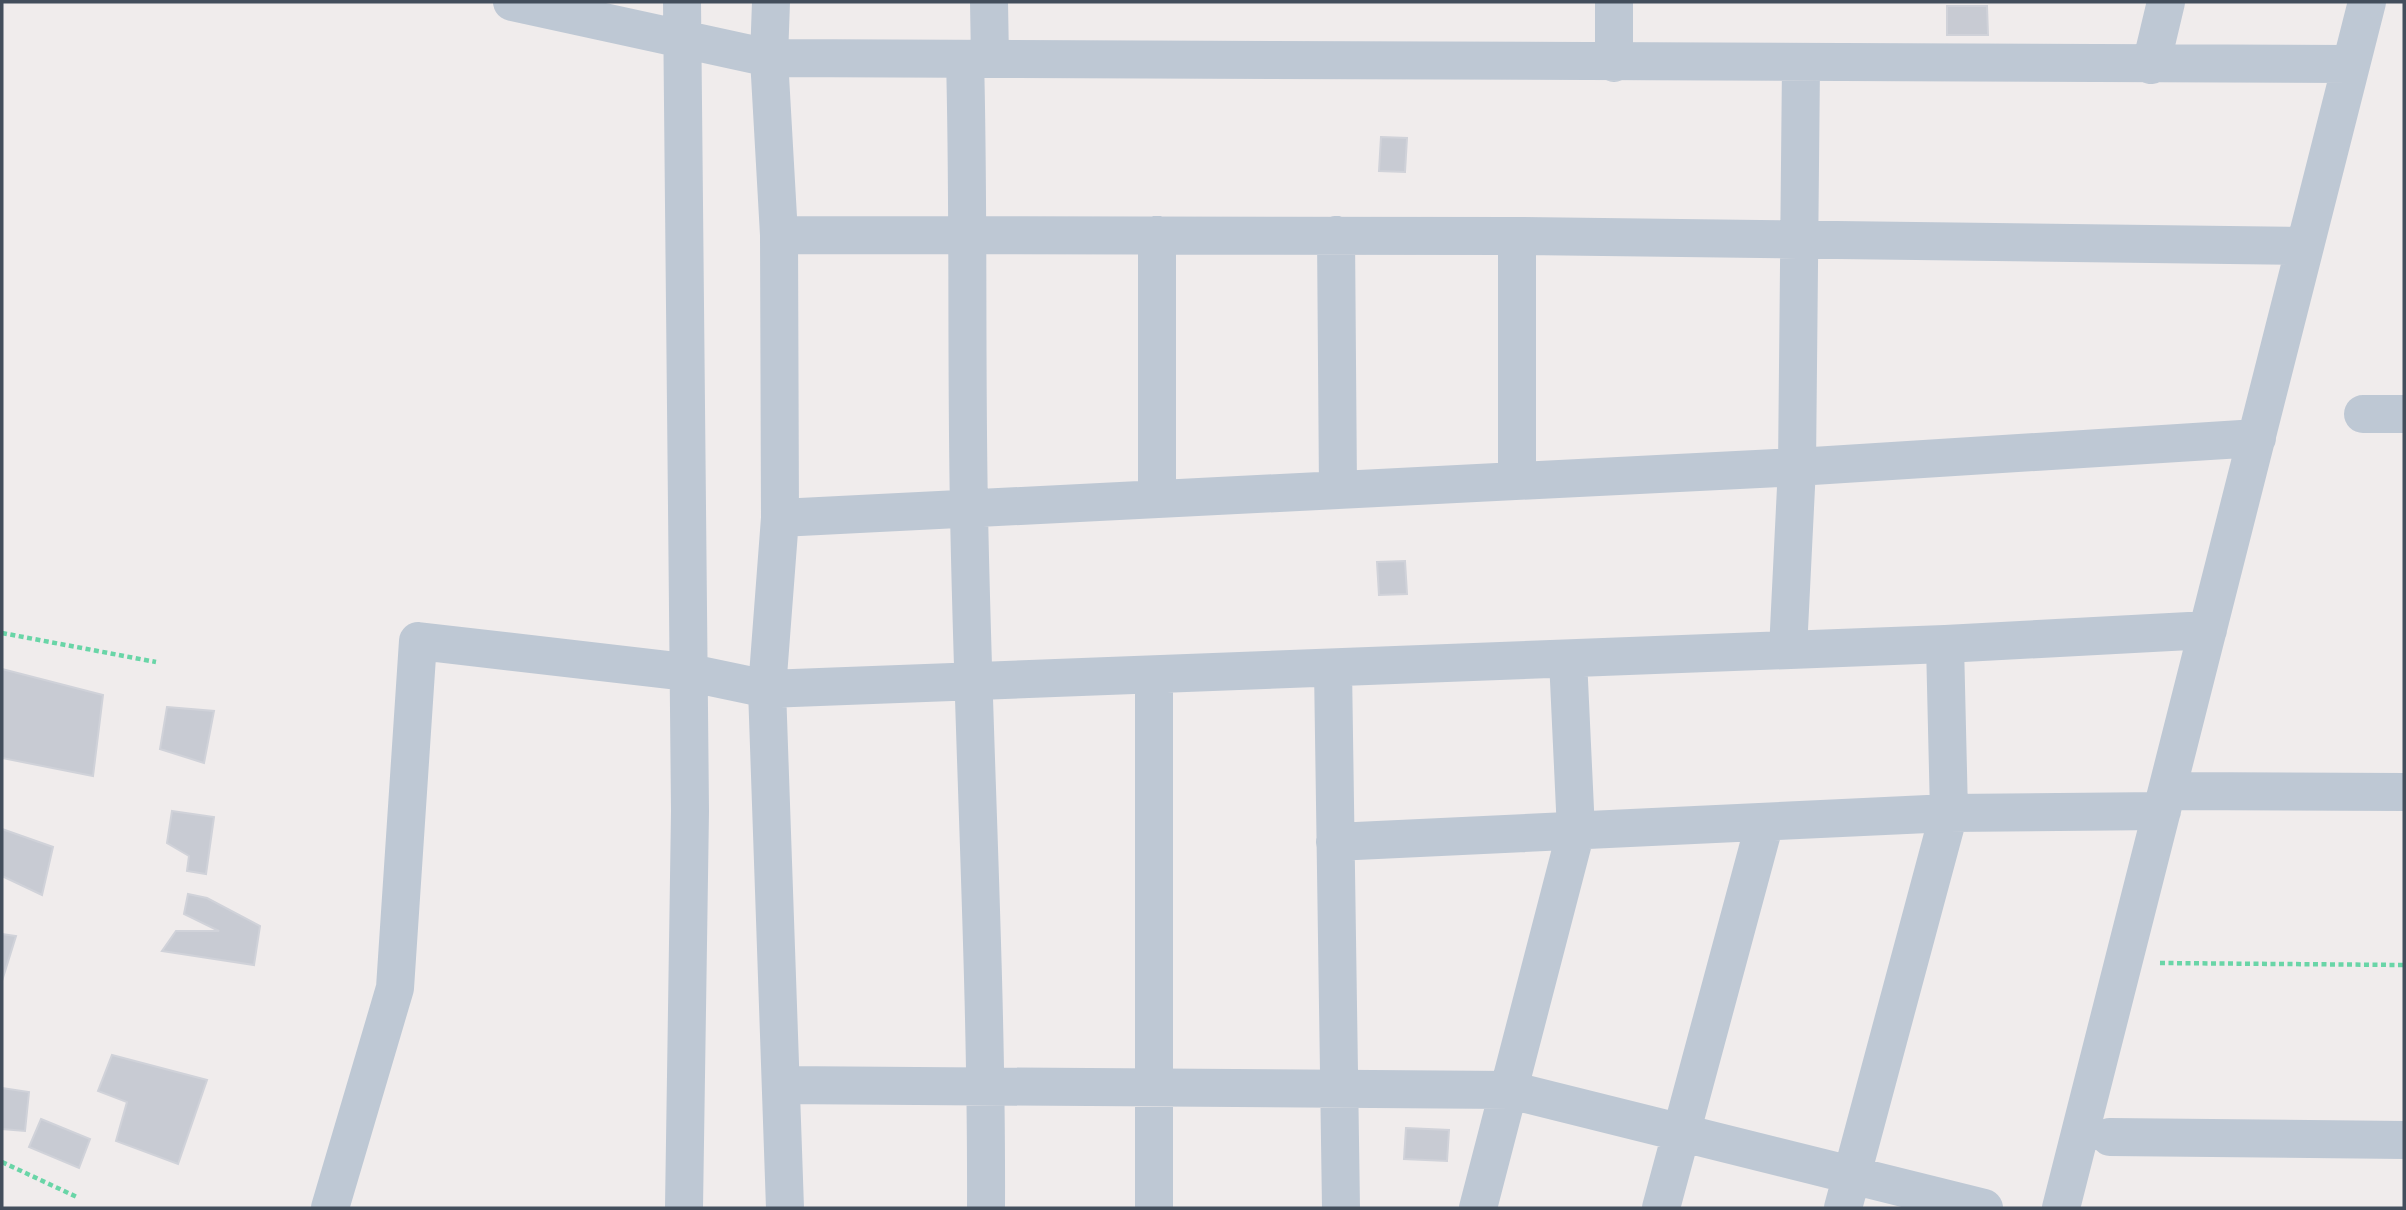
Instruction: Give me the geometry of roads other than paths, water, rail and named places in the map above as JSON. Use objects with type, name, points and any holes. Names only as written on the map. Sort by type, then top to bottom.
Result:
[{"type":"street","points":[[512,2],[682,20],[769,58],[2351,65]]},
{"type":"street","points":[[771,2],[769,58],[779,235],[780,518],[767,689],[785,1208]]},
{"type":"street","points":[[986,1208],[986,1087],[969,508],[970,235],[978,59],[989,2]]},
{"type":"street","points":[[1614,2],[1614,63]]},
{"type":"street","points":[[2151,65],[2166,2]]},
{"type":"street","points":[[2061,1208],[2367,2]]},
{"type":"street","points":[[682,20],[686,672],[690,811],[684,1208]]},
{"type":"street","points":[[1788,650],[1797,467],[1801,64]]},
{"type":"street","points":[[779,235],[1517,236],[2305,246]]},
{"type":"street","points":[[1157,235],[1157,499]]},
{"type":"street","points":[[1336,235],[1338,490]]},
{"type":"street","points":[[1517,236],[1517,481]]},
{"type":"street","points":[[2363,414],[2404,414]]},
{"type":"street","points":[[780,518],[1797,467],[2257,438]]},
{"type":"street","points":[[330,1208],[395,988],[418,641],[686,672],[767,689],[1945,644],[2208,630]]},
{"type":"street","points":[[1848,1192],[1949,813],[1945,644]]},
{"type":"street","points":[[1478,1208],[1576,831],[1568,659]]},
{"type":"street","points":[[1333,668],[1340,1208]]},
{"type":"street","points":[[1154,675],[1154,1208]]},
{"type":"street","points":[[1335,842],[2165,801],[2404,792]]},
{"type":"street","points":[[1661,1208],[1765,822]]},
{"type":"street","points":[[780,1085],[1510,1090],[1682,1133],[1848,1192],[1984,1208]]},
{"type":"street","points":[[2110,1137],[2404,1140]]}]
